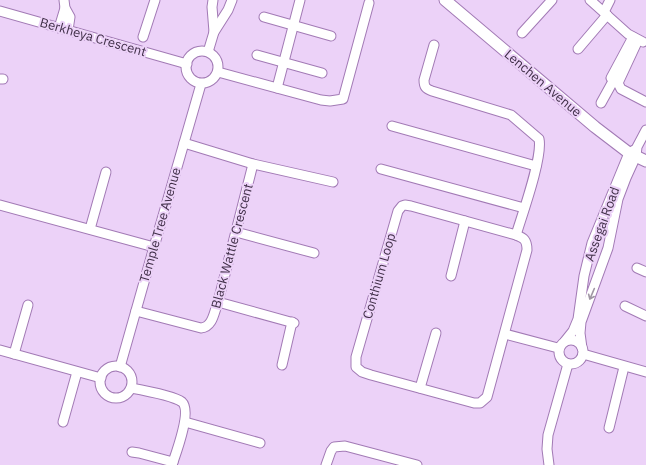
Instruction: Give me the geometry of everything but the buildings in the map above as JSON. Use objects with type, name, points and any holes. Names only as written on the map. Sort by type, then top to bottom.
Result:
[{"type":"main road","name":"Lenchen Avenue","points":[[445,0],[595,127],[646,161]]},
{"type":"street","points":[[143,37],[155,0]]},
{"type":"street","points":[[213,0],[212,8],[214,32]]},
{"type":"street","points":[[208,52],[214,32],[228,10],[232,0]]},
{"type":"street","points":[[277,88],[300,0]]},
{"type":"street","points":[[522,34],[552,0]]},
{"type":"street","points":[[590,0],[638,40]]},
{"type":"street","points":[[578,49],[605,13],[610,0]]},
{"type":"street","points":[[63,29],[64,4]]},
{"type":"street","points":[[218,72],[324,101],[343,100],[369,4]]},
{"type":"street","name":"Berkheya Crescent","points":[[0,11],[187,64]]},
{"type":"street","points":[[264,17],[331,36]]},
{"type":"street","points":[[606,86],[638,40]]},
{"type":"street","points":[[638,40],[618,83],[621,89],[646,102]]},
{"type":"street","points":[[601,103],[638,40]]},
{"type":"street","points":[[434,45],[425,79],[425,87],[432,91],[514,116],[539,139],[540,145],[536,166],[516,235]]},
{"type":"street","points":[[197,52],[208,52],[213,55],[218,62],[218,72],[215,78],[209,82],[201,84],[192,80],[188,74],[187,64],[189,58],[197,52]]},
{"type":"street","points":[[257,55],[322,73]]},
{"type":"street","name":"Temple Tree Avenue","points":[[120,367],[201,84]]},
{"type":"street","points":[[392,126],[536,166]]},
{"type":"street","points":[[634,152],[646,130]]},
{"type":"street","points":[[184,142],[253,164],[333,182]]},
{"type":"street","name":"Assegai Road","points":[[561,345],[573,331],[578,320],[584,276],[592,243],[634,152]]},
{"type":"street","name":"Assegai Road","points":[[583,351],[580,333],[581,322],[608,248],[618,199],[634,152]]},
{"type":"street","name":"Black Wattle Crescent","points":[[136,311],[203,328],[210,324],[218,302],[253,164]]},
{"type":"street","points":[[381,168],[524,208]]},
{"type":"street","points":[[90,229],[106,172]]},
{"type":"street","points":[[0,205],[154,247]]},
{"type":"street","name":"Conthium Loop","points":[[408,205],[516,235],[525,240],[527,250],[487,398],[483,402],[474,403],[362,372],[356,367],[356,357],[399,209],[402,206],[408,205]]},
{"type":"street","points":[[451,276],[465,221]]},
{"type":"street","points":[[236,232],[314,253]]},
{"type":"street","points":[[592,243],[608,248]]},
{"type":"street","points":[[637,268],[646,272]]},
{"type":"street","points":[[218,302],[293,323],[282,365]]},
{"type":"street","points":[[14,354],[28,305]]},
{"type":"street","points":[[625,306],[646,316]]},
{"type":"street","points":[[420,388],[436,333]]},
{"type":"street","points":[[505,334],[561,345],[573,340],[580,344],[583,351],[581,360],[568,364],[561,361],[559,357],[561,345]]},
{"type":"street","points":[[0,350],[101,378]]},
{"type":"street","points":[[583,351],[624,367],[646,372]]},
{"type":"street","points":[[550,465],[547,442],[548,436],[568,364]]},
{"type":"street","points":[[120,367],[129,373],[132,382],[131,388],[119,398],[109,396],[101,389],[101,378],[110,368],[120,367]]},
{"type":"street","points":[[609,428],[624,367]]},
{"type":"street","points":[[63,422],[77,372]]},
{"type":"street","points":[[131,388],[176,399],[182,402],[186,410],[173,464],[132,452]]},
{"type":"street","points":[[184,422],[260,443]]},
{"type":"street","points":[[326,465],[331,451],[334,447],[338,446],[352,447],[395,462],[417,465]]}]
